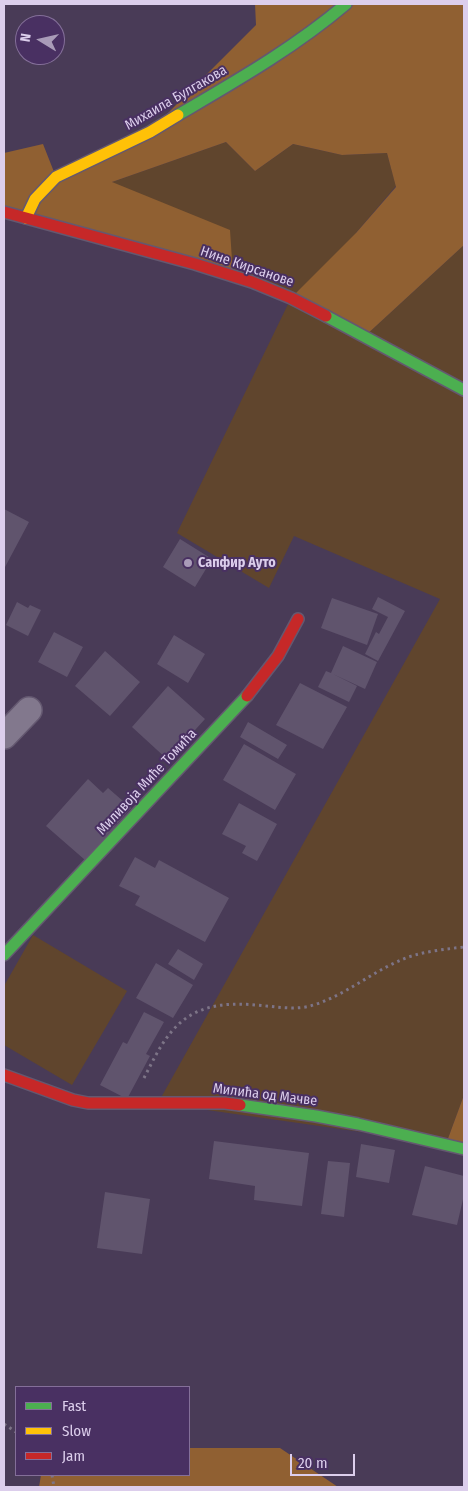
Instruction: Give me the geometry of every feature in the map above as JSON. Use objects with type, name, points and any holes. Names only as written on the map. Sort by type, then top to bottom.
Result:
[{"type":"street","name":"Михаила Булгакова","points":[[26,218],[35,199],[56,177],[150,132],[264,64],[327,20],[346,4]]},
{"type":"street","name":"Нине Кирсанове","points":[[4,212],[195,264],[260,285],[298,301],[464,390]]},
{"type":"street","name":"Миливоја Миће Томића","points":[[4,955],[253,690],[278,656],[298,619]]},
{"type":"street","points":[[4,736],[29,710]]},
{"type":"street","name":"Милића од Мачве","points":[[4,1075],[80,1101],[104,1104],[225,1103],[244,1105],[358,1124],[464,1149]]},
{"type":"path","points":[[132,1104],[158,1050],[172,1031],[190,1015],[232,1003],[293,1008],[309,1007],[330,999],[402,959],[464,947]]},
{"type":"path","points":[[4,1424],[15,1431]]},
{"type":"shaded area","points":[[255,4],[464,4],[464,245],[364,337],[291,298],[356,233],[396,187],[387,153],[342,155],[293,144],[255,171],[226,142],[112,182],[230,230],[233,275],[4,212],[4,153],[43,144],[56,177],[149,132],[256,25]]},
{"type":"shaded area","points":[[226,142],[255,171],[293,144],[342,155],[387,153],[396,186],[356,233],[364,337],[464,245],[464,1095],[446,1144],[158,1103],[440,599],[294,536],[269,588],[177,533],[291,298],[233,275],[112,182]]},
{"type":"shaded area","points":[[33,935],[127,991],[72,1085],[4,1045],[4,986]]},
{"type":"shaded area","points":[[464,1095],[464,1149],[446,1144]]},
{"type":"shaded area","points":[[190,1448],[280,1448],[338,1487],[39,1487],[41,1476],[190,1476]]},
{"type":"building","points":[[4,509],[29,522],[4,569]]},
{"type":"building","name":"Сапфир Ауто","points":[[180,539],[212,559],[195,587],[163,567]]},
{"type":"building","points":[[378,597],[405,611],[378,661],[365,654],[376,632],[379,634],[388,617],[372,609]]},
{"type":"building","points":[[332,598],[378,614],[367,645],[321,628]]},
{"type":"building","points":[[17,602],[28,608],[30,605],[41,610],[28,636],[6,625]]},
{"type":"building","points":[[54,632],[83,647],[67,677],[38,662]]},
{"type":"building","points":[[174,635],[205,654],[188,683],[157,664]]},
{"type":"building","points":[[343,646],[377,662],[365,689],[333,674],[357,686],[349,702],[318,687],[326,671],[331,673]]},
{"type":"building","points":[[105,651],[140,682],[110,716],[75,686]]},
{"type":"building","points":[[300,683],[347,707],[323,749],[276,725]]},
{"type":"building","points":[[168,686],[205,719],[168,760],[132,727]]},
{"type":"building","points":[[248,722],[287,745],[278,759],[240,737]]},
{"type":"building","points":[[244,744],[296,774],[275,810],[223,780]]},
{"type":"building","points":[[88,779],[103,793],[108,788],[131,808],[85,860],[46,826]]},
{"type":"building","points":[[239,803],[277,824],[257,861],[242,853],[246,846],[222,834]]},
{"type":"building","points":[[135,857],[155,868],[159,860],[229,898],[205,942],[135,905],[140,896],[119,886]]},
{"type":"building","points":[[178,949],[203,964],[194,980],[168,964]]},
{"type":"building","points":[[156,963],[193,985],[173,1018],[136,998]]},
{"type":"building","points":[[144,1012],[164,1022],[146,1054],[150,1056],[127,1099],[100,1085],[123,1042],[127,1044]]},
{"type":"building","points":[[214,1141],[309,1153],[302,1206],[254,1200],[255,1186],[209,1179]]},
{"type":"building","points":[[361,1144],[395,1150],[389,1183],[356,1177]]},
{"type":"building","points":[[328,1161],[350,1163],[344,1217],[321,1214]]},
{"type":"building","points":[[425,1166],[464,1176],[464,1195],[457,1225],[412,1215]]},
{"type":"building","points":[[105,1192],[150,1199],[142,1254],[97,1248]]},
{"type":"traffic: fast","points":[[178,115],[243,77],[306,35],[346,4]]},
{"type":"traffic: fast","points":[[326,316],[464,390]]},
{"type":"traffic: fast","points":[[4,955],[247,696]]},
{"type":"traffic: fast","points":[[240,1105],[358,1124],[464,1149]]},
{"type":"traffic: slow","points":[[26,218],[35,199],[56,177],[150,132],[178,115]]},
{"type":"traffic: jam","points":[[4,212],[195,264],[252,282],[291,298],[326,316]]},
{"type":"traffic: jam","points":[[247,696],[278,656],[298,619]]},
{"type":"traffic: jam","points":[[4,1075],[73,1100],[88,1103],[225,1103],[240,1105]]},
{"type":"place","name":"Сапфир Ауто","points":[[188,563]]}]
